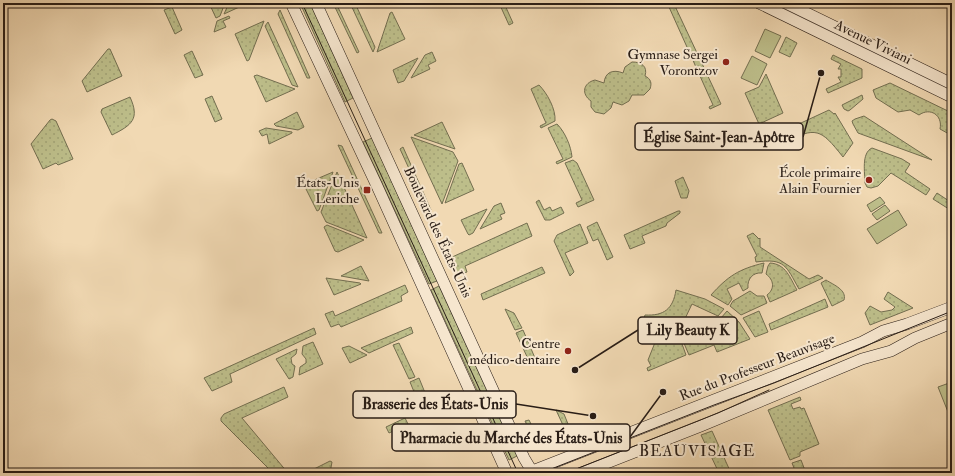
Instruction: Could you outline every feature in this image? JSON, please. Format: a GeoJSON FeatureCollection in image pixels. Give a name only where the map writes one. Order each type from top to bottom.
{"type":"FeatureCollection","features":[{"type":"Feature","properties":{"kind":"street"},"geometry":{"type":"LineString","coordinates":[[292,3],[374,179],[507,473]]}},
{"type":"Feature","properties":{"kind":"street","name":"Boulevard des États-Unis"},"geometry":{"type":"LineString","coordinates":[[316,3],[531,472]]}},
{"type":"Feature","properties":{"kind":"street","name":"Avenue Viviani"},"geometry":{"type":"LineString","coordinates":[[759,3],[952,97]]}},
{"type":"Feature","properties":{"kind":"street","name":"Avenue Viviani"},"geometry":{"type":"LineString","coordinates":[[786,3],[952,84]]}},
{"type":"Feature","properties":{"kind":"street","name":"Rue du Professeur Beauvisage"},"geometry":{"type":"LineString","coordinates":[[531,472],[862,342],[883,331],[907,324],[952,307]]}},
{"type":"Feature","properties":{"kind":"street"},"geometry":{"type":"LineString","coordinates":[[581,473],[701,426],[862,359],[891,351],[915,338],[952,323]]}},
{"type":"Feature","properties":{"kind":"green space"},"geometry":{"type":"Polygon","coordinates":[[[209,3],[225,3],[220,16],[216,18],[209,3]]]}},
{"type":"Feature","properties":{"kind":"green space"},"geometry":{"type":"Polygon","coordinates":[[[229,3],[248,3],[224,14],[229,3]]]}},
{"type":"Feature","properties":{"kind":"green space"},"geometry":{"type":"Polygon","coordinates":[[[300,3],[310,3],[353,98],[345,102],[300,3]]]}},
{"type":"Feature","properties":{"kind":"green space"},"geometry":{"type":"Polygon","coordinates":[[[333,3],[336,3],[359,52],[357,53],[333,3]]]}},
{"type":"Feature","properties":{"kind":"green space"},"geometry":{"type":"Polygon","coordinates":[[[350,3],[355,3],[375,47],[373,52],[350,3]]]}},
{"type":"Feature","properties":{"kind":"green space"},"geometry":{"type":"Polygon","coordinates":[[[499,3],[504,3],[513,23],[509,25],[499,3]]]}},
{"type":"Feature","properties":{"kind":"green space"},"geometry":{"type":"Polygon","coordinates":[[[674,4],[721,104],[710,109],[709,107],[713,105],[669,7],[674,4]]]}},
{"type":"Feature","properties":{"kind":"green space"},"geometry":{"type":"Polygon","coordinates":[[[172,7],[182,30],[175,34],[164,10],[172,7]]]}},
{"type":"Feature","properties":{"kind":"green space"},"geometry":{"type":"Polygon","coordinates":[[[280,10],[310,78],[307,78],[278,14],[280,10]]]}},
{"type":"Feature","properties":{"kind":"green space"},"geometry":{"type":"Polygon","coordinates":[[[392,12],[405,39],[377,52],[390,13],[392,12]]]}},
{"type":"Feature","properties":{"kind":"green space"},"geometry":{"type":"Polygon","coordinates":[[[229,16],[230,18],[223,21],[226,27],[214,32],[217,21],[229,16]]]}},
{"type":"Feature","properties":{"kind":"green space"},"geometry":{"type":"Polygon","coordinates":[[[264,21],[249,60],[247,61],[235,34],[264,21]]]}},
{"type":"Feature","properties":{"kind":"green space"},"geometry":{"type":"Polygon","coordinates":[[[268,22],[298,87],[292,85],[265,26],[268,22]]]}},
{"type":"Feature","properties":{"kind":"green space"},"geometry":{"type":"Polygon","coordinates":[[[765,29],[781,36],[770,58],[755,51],[765,29]]]}},
{"type":"Feature","properties":{"kind":"green space"},"geometry":{"type":"Polygon","coordinates":[[[786,37],[797,43],[790,57],[779,52],[786,37]]]}},
{"type":"Feature","properties":{"kind":"green space"},"geometry":{"type":"Polygon","coordinates":[[[108,49],[110,49],[122,76],[87,92],[82,81],[108,49]]]}},
{"type":"Feature","properties":{"kind":"green space"},"geometry":{"type":"Polygon","coordinates":[[[192,51],[203,75],[195,78],[184,55],[192,51]]]}},
{"type":"Feature","properties":{"kind":"green space"},"geometry":{"type":"Polygon","coordinates":[[[432,52],[436,61],[428,65],[430,69],[411,78],[425,55],[432,52]]]}},
{"type":"Feature","properties":{"kind":"green space"},"geometry":{"type":"Polygon","coordinates":[[[833,55],[862,69],[862,78],[828,93],[826,89],[841,82],[838,77],[841,77],[841,69],[838,69],[841,64],[831,59],[833,55]]]}},
{"type":"Feature","properties":{"kind":"green space"},"geometry":{"type":"Polygon","coordinates":[[[752,56],[767,64],[757,85],[741,78],[752,56]]]}},
{"type":"Feature","properties":{"kind":"green space"},"geometry":{"type":"Polygon","coordinates":[[[418,58],[404,81],[398,83],[393,70],[418,58]]]}},
{"type":"Feature","properties":{"kind":"green space"},"geometry":{"type":"Polygon","coordinates":[[[632,62],[641,64],[645,67],[645,76],[649,78],[651,85],[650,89],[644,95],[632,95],[629,101],[622,105],[613,102],[611,108],[604,114],[595,112],[591,107],[591,101],[586,95],[586,86],[591,81],[595,80],[604,83],[606,76],[610,72],[616,71],[623,73],[625,67],[632,62]]]}},
{"type":"Feature","properties":{"kind":"green space"},"geometry":{"type":"Polygon","coordinates":[[[766,74],[783,113],[759,124],[745,93],[759,87],[766,74]]]}},
{"type":"Feature","properties":{"kind":"green space"},"geometry":{"type":"Polygon","coordinates":[[[257,75],[295,89],[266,102],[254,76],[257,75]]]}},
{"type":"Feature","properties":{"kind":"green space"},"geometry":{"type":"Polygon","coordinates":[[[890,83],[952,113],[952,130],[949,134],[940,129],[940,120],[938,116],[931,112],[919,115],[910,110],[898,112],[876,98],[873,90],[890,83]]]}},
{"type":"Feature","properties":{"kind":"green space"},"geometry":{"type":"Polygon","coordinates":[[[539,85],[545,92],[555,116],[555,121],[541,128],[540,126],[546,123],[531,89],[539,85]]]}},
{"type":"Feature","properties":{"kind":"green space"},"geometry":{"type":"Polygon","coordinates":[[[862,95],[863,99],[850,110],[848,111],[844,109],[842,105],[862,95]]]}},
{"type":"Feature","properties":{"kind":"green space"},"geometry":{"type":"Polygon","coordinates":[[[212,96],[222,119],[215,122],[205,99],[212,96]]]}},
{"type":"Feature","properties":{"kind":"green space"},"geometry":{"type":"Polygon","coordinates":[[[130,97],[133,105],[134,116],[125,128],[112,135],[101,112],[102,109],[130,97]]]}},
{"type":"Feature","properties":{"kind":"green space"},"geometry":{"type":"Polygon","coordinates":[[[829,110],[834,114],[835,113],[853,143],[843,157],[829,140],[817,133],[803,134],[783,142],[775,135],[829,110]]]}},
{"type":"Feature","properties":{"kind":"green space"},"geometry":{"type":"Polygon","coordinates":[[[297,112],[304,127],[298,130],[276,126],[274,124],[297,112]]]}},
{"type":"Feature","properties":{"kind":"green space"},"geometry":{"type":"Polygon","coordinates":[[[864,116],[932,160],[858,133],[852,121],[864,116]]]}},
{"type":"Feature","properties":{"kind":"green space"},"geometry":{"type":"Polygon","coordinates":[[[52,119],[56,121],[73,159],[58,165],[56,163],[43,169],[31,144],[52,119]]]}},
{"type":"Feature","properties":{"kind":"green space"},"geometry":{"type":"Polygon","coordinates":[[[442,122],[455,149],[414,135],[442,122]]]}},
{"type":"Feature","properties":{"kind":"green space"},"geometry":{"type":"Polygon","coordinates":[[[557,124],[567,139],[572,157],[557,164],[556,162],[563,159],[548,128],[557,124]]]}},
{"type":"Feature","properties":{"kind":"green space"},"geometry":{"type":"Polygon","coordinates":[[[266,128],[292,133],[269,144],[267,134],[262,136],[259,131],[266,128]]]}},
{"type":"Feature","properties":{"kind":"green space"},"geometry":{"type":"Polygon","coordinates":[[[411,137],[453,152],[458,161],[442,204],[411,137]]]}},
{"type":"Feature","properties":{"kind":"green space"},"geometry":{"type":"Polygon","coordinates":[[[372,138],[437,281],[429,284],[363,142],[372,138]]]}},
{"type":"Feature","properties":{"kind":"green space"},"geometry":{"type":"Polygon","coordinates":[[[338,145],[342,146],[382,233],[379,233],[338,145]]]}},
{"type":"Feature","properties":{"kind":"green space"},"geometry":{"type":"Polygon","coordinates":[[[403,147],[431,210],[429,212],[400,149],[403,147]]]}},
{"type":"Feature","properties":{"kind":"green space"},"geometry":{"type":"Polygon","coordinates":[[[872,148],[902,159],[910,164],[905,172],[930,189],[926,195],[891,173],[878,186],[871,188],[867,187],[865,183],[864,169],[865,159],[866,154],[872,148]]]}},
{"type":"Feature","properties":{"kind":"green space"},"geometry":{"type":"Polygon","coordinates":[[[573,160],[577,163],[594,200],[578,207],[576,203],[582,200],[565,163],[573,160]]]}},
{"type":"Feature","properties":{"kind":"green space"},"geometry":{"type":"Polygon","coordinates":[[[462,163],[474,190],[445,203],[459,164],[462,163]]]}},
{"type":"Feature","properties":{"kind":"green space"},"geometry":{"type":"Polygon","coordinates":[[[333,172],[319,210],[317,211],[305,187],[305,184],[333,172]]]}},
{"type":"Feature","properties":{"kind":"green space"},"geometry":{"type":"Polygon","coordinates":[[[337,172],[367,238],[326,222],[321,212],[337,172]]]}},
{"type":"Feature","properties":{"kind":"green space"},"geometry":{"type":"Polygon","coordinates":[[[683,177],[689,191],[687,198],[681,198],[675,181],[683,177]]]}},
{"type":"Feature","properties":{"kind":"green space"},"geometry":{"type":"Polygon","coordinates":[[[937,193],[952,203],[952,211],[933,199],[937,193]]]}},
{"type":"Feature","properties":{"kind":"green space"},"geometry":{"type":"Polygon","coordinates":[[[880,197],[885,203],[871,212],[867,205],[880,197]]]}},
{"type":"Feature","properties":{"kind":"green space"},"geometry":{"type":"Polygon","coordinates":[[[539,200],[544,210],[550,207],[552,211],[561,207],[564,213],[550,220],[545,220],[536,202],[539,200]]]}},
{"type":"Feature","properties":{"kind":"green space"},"geometry":{"type":"Polygon","coordinates":[[[501,203],[505,213],[500,215],[502,219],[480,229],[494,206],[501,203]]]}},
{"type":"Feature","properties":{"kind":"green space"},"geometry":{"type":"Polygon","coordinates":[[[885,205],[890,211],[877,220],[872,214],[885,205]]]}},
{"type":"Feature","properties":{"kind":"green space"},"geometry":{"type":"Polygon","coordinates":[[[487,209],[473,233],[469,235],[461,220],[487,209]]]}},
{"type":"Feature","properties":{"kind":"green space"},"geometry":{"type":"Polygon","coordinates":[[[898,210],[907,225],[877,244],[867,229],[898,210]]]}},
{"type":"Feature","properties":{"kind":"green space"},"geometry":{"type":"Polygon","coordinates":[[[680,211],[680,213],[667,223],[666,226],[642,236],[645,243],[630,249],[624,235],[680,211]]]}},
{"type":"Feature","properties":{"kind":"green space"},"geometry":{"type":"Polygon","coordinates":[[[597,222],[613,257],[607,260],[598,239],[593,241],[587,227],[597,222]]]}},
{"type":"Feature","properties":{"kind":"green space"},"geometry":{"type":"Polygon","coordinates":[[[527,223],[532,236],[465,266],[467,272],[458,275],[450,258],[527,223]]]}},
{"type":"Feature","properties":{"kind":"green space"},"geometry":{"type":"Polygon","coordinates":[[[580,224],[588,243],[565,253],[574,272],[570,276],[554,241],[557,235],[580,224]]]}},
{"type":"Feature","properties":{"kind":"green space"},"geometry":{"type":"Polygon","coordinates":[[[327,225],[364,240],[338,252],[335,251],[324,227],[327,225]]]}},
{"type":"Feature","properties":{"kind":"green space"},"geometry":{"type":"Polygon","coordinates":[[[753,233],[759,239],[760,238],[760,247],[809,279],[818,275],[823,278],[799,289],[784,265],[773,261],[756,262],[755,257],[757,256],[747,236],[753,233]]]}},
{"type":"Feature","properties":{"kind":"green space"},"geometry":{"type":"Polygon","coordinates":[[[764,263],[762,273],[751,277],[748,282],[748,288],[743,291],[739,283],[727,289],[732,299],[728,305],[711,295],[734,274],[764,263]]]}},
{"type":"Feature","properties":{"kind":"green space"},"geometry":{"type":"Polygon","coordinates":[[[770,263],[780,266],[787,272],[797,290],[770,302],[767,295],[770,293],[772,282],[766,274],[770,263]]]}},
{"type":"Feature","properties":{"kind":"green space"},"geometry":{"type":"Polygon","coordinates":[[[361,266],[369,281],[341,276],[361,266]]]}},
{"type":"Feature","properties":{"kind":"green space"},"geometry":{"type":"Polygon","coordinates":[[[542,267],[545,273],[483,300],[481,294],[542,267]]]}},
{"type":"Feature","properties":{"kind":"green space"},"geometry":{"type":"Polygon","coordinates":[[[326,278],[360,283],[361,284],[334,295],[326,278]]]}},
{"type":"Feature","properties":{"kind":"green space"},"geometry":{"type":"Polygon","coordinates":[[[826,280],[844,293],[844,300],[832,306],[821,283],[826,280]]]}},
{"type":"Feature","properties":{"kind":"green space"},"geometry":{"type":"Polygon","coordinates":[[[405,285],[408,292],[401,296],[402,301],[341,327],[339,324],[331,327],[325,314],[333,311],[335,316],[405,285]]]}},
{"type":"Feature","properties":{"kind":"green space"},"geometry":{"type":"Polygon","coordinates":[[[439,286],[517,456],[509,460],[431,290],[439,286]]]}},
{"type":"Feature","properties":{"kind":"green space"},"geometry":{"type":"Polygon","coordinates":[[[676,290],[705,299],[724,309],[718,316],[692,304],[682,325],[700,329],[698,333],[687,338],[663,338],[640,331],[645,315],[662,313],[670,307],[675,297],[676,290]]]}},
{"type":"Feature","properties":{"kind":"green space"},"geometry":{"type":"Polygon","coordinates":[[[750,291],[757,296],[764,296],[767,303],[741,315],[730,306],[733,301],[750,291]]]}},
{"type":"Feature","properties":{"kind":"green space"},"geometry":{"type":"Polygon","coordinates":[[[888,292],[913,308],[870,325],[865,313],[870,306],[881,312],[892,310],[895,307],[884,299],[888,292]]]}},
{"type":"Feature","properties":{"kind":"green space"},"geometry":{"type":"Polygon","coordinates":[[[825,299],[828,307],[771,330],[769,324],[825,299]]]}},
{"type":"Feature","properties":{"kind":"green space"},"geometry":{"type":"Polygon","coordinates":[[[505,309],[514,313],[522,328],[515,330],[505,309]]]}},
{"type":"Feature","properties":{"kind":"green space"},"geometry":{"type":"Polygon","coordinates":[[[727,311],[739,322],[750,339],[717,352],[714,345],[689,355],[683,341],[698,337],[703,329],[715,331],[721,318],[727,311]]]}},
{"type":"Feature","properties":{"kind":"green space"},"geometry":{"type":"Polygon","coordinates":[[[759,311],[768,332],[755,337],[743,318],[759,311]]]}},
{"type":"Feature","properties":{"kind":"green space"},"geometry":{"type":"Polygon","coordinates":[[[411,327],[413,333],[369,353],[361,348],[411,327]]]}},
{"type":"Feature","properties":{"kind":"green space"},"geometry":{"type":"Polygon","coordinates":[[[314,328],[316,334],[230,374],[232,382],[212,391],[204,378],[314,328]]]}},
{"type":"Feature","properties":{"kind":"green space"},"geometry":{"type":"Polygon","coordinates":[[[523,330],[535,360],[529,361],[516,333],[523,330]]]}},
{"type":"Feature","properties":{"kind":"green space"},"geometry":{"type":"Polygon","coordinates":[[[656,340],[674,342],[681,341],[686,355],[648,371],[647,368],[651,366],[648,360],[656,340]]]}},
{"type":"Feature","properties":{"kind":"green space"},"geometry":{"type":"Polygon","coordinates":[[[313,342],[323,364],[299,375],[300,367],[306,363],[306,359],[302,354],[303,346],[313,342]]]}},
{"type":"Feature","properties":{"kind":"green space"},"geometry":{"type":"Polygon","coordinates":[[[399,343],[415,377],[409,379],[393,345],[399,343]]]}},
{"type":"Feature","properties":{"kind":"green space"},"geometry":{"type":"Polygon","coordinates":[[[349,346],[367,355],[350,363],[342,348],[349,346]]]}},
{"type":"Feature","properties":{"kind":"green space"},"geometry":{"type":"Polygon","coordinates":[[[297,349],[296,354],[291,358],[292,364],[295,366],[293,377],[289,379],[276,359],[297,349]]]}},
{"type":"Feature","properties":{"kind":"green space"},"geometry":{"type":"Polygon","coordinates":[[[419,378],[430,405],[421,409],[410,382],[419,378]]]}},
{"type":"Feature","properties":{"kind":"green space"},"geometry":{"type":"Polygon","coordinates":[[[952,382],[952,422],[938,387],[952,382]]]}},
{"type":"Feature","properties":{"kind":"green space"},"geometry":{"type":"Polygon","coordinates":[[[284,387],[288,397],[242,418],[288,473],[273,473],[221,421],[221,418],[224,414],[284,387]]]}},
{"type":"Feature","properties":{"kind":"green space"},"geometry":{"type":"Polygon","coordinates":[[[800,397],[801,400],[791,404],[793,409],[800,407],[801,409],[804,408],[819,444],[800,452],[800,456],[790,460],[768,410],[800,397]]]}},
{"type":"Feature","properties":{"kind":"green space"},"geometry":{"type":"Polygon","coordinates":[[[556,410],[564,414],[570,429],[568,436],[556,410]]]}},
{"type":"Feature","properties":{"kind":"green space"},"geometry":{"type":"Polygon","coordinates":[[[405,418],[408,424],[389,433],[386,427],[405,418]]]}},
{"type":"Feature","properties":{"kind":"green space"},"geometry":{"type":"Polygon","coordinates":[[[529,420],[541,447],[537,441],[535,442],[525,421],[529,420]]]}},
{"type":"Feature","properties":{"kind":"green space"},"geometry":{"type":"Polygon","coordinates":[[[712,431],[731,473],[719,473],[701,435],[712,431]]]}},
{"type":"Feature","properties":{"kind":"green space"},"geometry":{"type":"Polygon","coordinates":[[[801,460],[806,473],[796,473],[792,463],[801,460]]]}},
{"type":"Feature","properties":{"kind":"green space"},"geometry":{"type":"Polygon","coordinates":[[[330,461],[332,462],[330,473],[306,473],[330,461]]]}},
{"type":"Feature","properties":{"kind":"tram line"},"geometry":{"type":"LineString","coordinates":[[302,3],[518,473]]}},
{"type":"Feature","properties":{"kind":"tram line"},"geometry":{"type":"LineString","coordinates":[[541,473],[774,383],[952,311]]}},
{"type":"Feature","properties":{"kind":"tram line"},"geometry":{"type":"LineString","coordinates":[[566,473],[718,413],[769,390]]}},
{"type":"Feature","properties":{"kind":"place","name":"Gymnase Sergei Vorontzov"},"geometry":{"type":"Point","coordinates":[726,62]}},
{"type":"Feature","properties":{"kind":"place","name":"Église Saint-Jean-Apôtre"},"geometry":{"type":"Point","coordinates":[821,73]}},
{"type":"Feature","properties":{"kind":"place","name":"École primaire Alain Fournier"},"geometry":{"type":"Point","coordinates":[869,180]}},
{"type":"Feature","properties":{"kind":"place","name":"États-Unis Leriche"},"geometry":{"type":"Point","coordinates":[367,190]}},
{"type":"Feature","properties":{"kind":"place","name":"Centre médico-dentaire"},"geometry":{"type":"Point","coordinates":[568,351]}},
{"type":"Feature","properties":{"kind":"place","name":"Lily Beauty K"},"geometry":{"type":"Point","coordinates":[575,370]}},
{"type":"Feature","properties":{"kind":"place","name":"Pharmacie du Marché des États-Unis"},"geometry":{"type":"Point","coordinates":[663,392]}},
{"type":"Feature","properties":{"kind":"place","name":"Brasserie des États-Unis"},"geometry":{"type":"Point","coordinates":[593,416]}},
{"type":"Feature","properties":{"kind":"district","name":"BEAUVISAGE"},"geometry":{"type":"Point","coordinates":[697,451]}}]}
